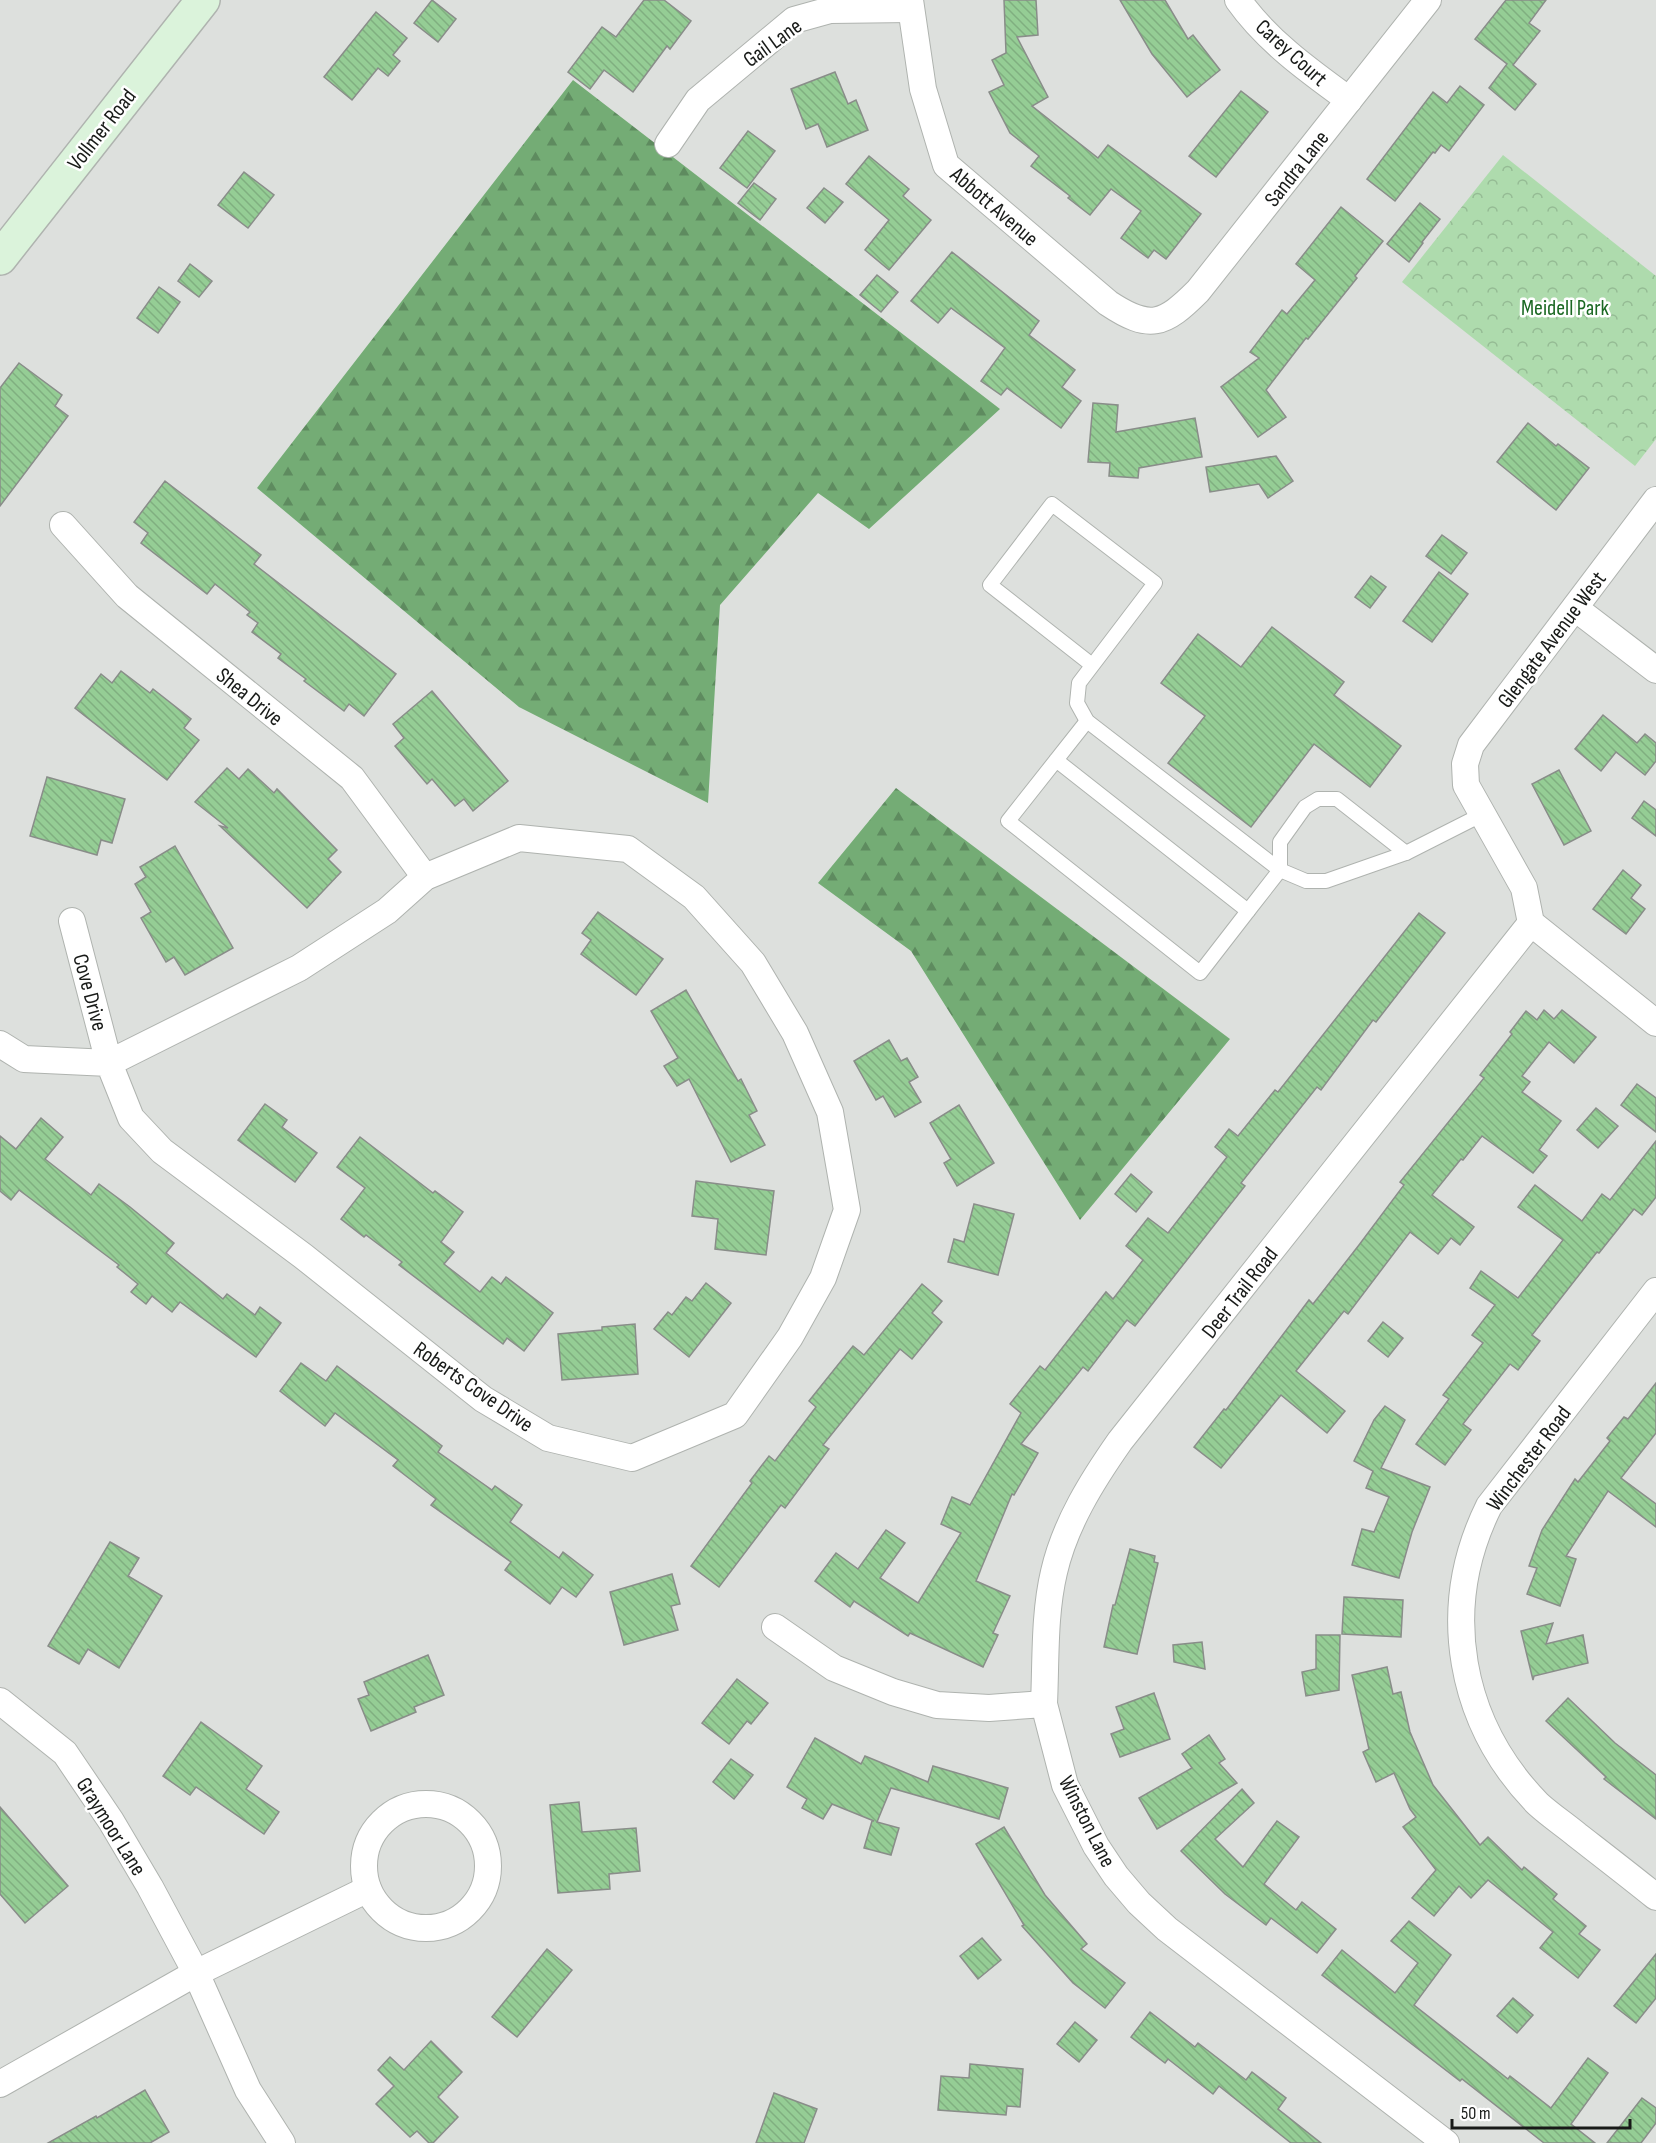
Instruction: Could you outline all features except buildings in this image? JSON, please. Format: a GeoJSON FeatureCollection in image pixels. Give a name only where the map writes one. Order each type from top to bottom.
{"type":"FeatureCollection","features":[{"type":"Feature","properties":{"kind":"main road","name":"Vollmer Road"},"geometry":{"type":"LineString","coordinates":[[0,258],[202,0]]}},
{"type":"Feature","properties":{"kind":"street","name":"Carey Court"},"geometry":{"type":"LineString","coordinates":[[1238,0],[1268,35],[1297,61],[1349,100]]}},
{"type":"Feature","properties":{"kind":"street","name":"Sandra Lane"},"geometry":{"type":"LineString","coordinates":[[1152,322],[1178,311],[1198,291],[1428,0]]}},
{"type":"Feature","properties":{"kind":"street","name":"Gail Lane"},"geometry":{"type":"LineString","coordinates":[[668,144],[698,100],[794,20],[830,10],[910,4]]}},
{"type":"Feature","properties":{"kind":"street","name":"Abbott Avenue"},"geometry":{"type":"LineString","coordinates":[[910,4],[924,89],[946,165],[1108,303],[1126,315],[1152,322]]}},
{"type":"Feature","properties":{"kind":"street","name":"Glengate Avenue West"},"geometry":{"type":"LineString","coordinates":[[1483,814],[1466,785],[1465,765],[1471,745],[1656,500]]}},
{"type":"Feature","properties":{"kind":"street","name":"Shea Drive"},"geometry":{"type":"LineString","coordinates":[[63,525],[127,596],[352,778],[425,877]]}},
{"type":"Feature","properties":{"kind":"street"},"geometry":{"type":"LineString","coordinates":[[1575,608],[1656,670]]}},
{"type":"Feature","properties":{"kind":"street"},"geometry":{"type":"LineString","coordinates":[[1483,814],[1524,888],[1531,923],[1656,1023]]}},
{"type":"Feature","properties":{"kind":"street","name":"Roberts Cove Drive"},"geometry":{"type":"LineString","coordinates":[[0,1044],[24,1059],[109,1063],[299,968],[387,911],[425,877],[519,838],[628,849],[694,897],[753,963],[795,1033],[830,1112],[848,1210],[823,1278],[790,1337],[735,1415],[632,1458],[548,1438],[483,1399],[303,1256],[162,1151],[131,1118],[109,1063]]}},
{"type":"Feature","properties":{"kind":"street","name":"Cove Drive"},"geometry":{"type":"LineString","coordinates":[[72,921],[109,1063]]}},
{"type":"Feature","properties":{"kind":"street","name":"Deer Trail Road"},"geometry":{"type":"LineString","coordinates":[[1044,1704],[1054,1571],[1067,1535],[1099,1471],[1531,923]]}},
{"type":"Feature","properties":{"kind":"street","name":"Winchester Road"},"geometry":{"type":"LineString","coordinates":[[1656,1291],[1489,1506],[1472,1547],[1464,1580],[1461,1615],[1462,1649],[1475,1707],[1484,1729],[1509,1768],[1539,1804],[1656,1897]]}},
{"type":"Feature","properties":{"kind":"street"},"geometry":{"type":"LineString","coordinates":[[775,1628],[834,1668],[893,1692],[938,1705],[989,1708],[1044,1704]]}},
{"type":"Feature","properties":{"kind":"street","name":"Graymoor Lane"},"geometry":{"type":"LineString","coordinates":[[0,1701],[65,1753],[111,1821],[150,1887],[196,1973],[248,2090],[282,2143]]}},
{"type":"Feature","properties":{"kind":"street","name":"Winston Lane"},"geometry":{"type":"LineString","coordinates":[[1044,1704],[1065,1785],[1096,1846],[1116,1876],[1139,1903],[1167,1929],[1446,2143]]}},
{"type":"Feature","properties":{"kind":"street"},"geometry":{"type":"LineString","coordinates":[[433,1803],[454,1809],[471,1822],[483,1840],[489,1859],[487,1879],[480,1897],[468,1913],[450,1923],[431,1928],[411,1927],[393,1919],[378,1906],[368,1889],[363,1868],[366,1847],[376,1828],[392,1813],[412,1804],[433,1803]]}},
{"type":"Feature","properties":{"kind":"street"},"geometry":{"type":"LineString","coordinates":[[0,2084],[196,1973],[368,1889]]}},
{"type":"Feature","properties":{"kind":"lane"},"geometry":{"type":"LineString","coordinates":[[1092,665],[990,585],[1052,504],[1155,583],[1079,683],[1077,703],[1087,721],[1280,870],[1306,881],[1326,881],[1406,853],[1483,814]]}},
{"type":"Feature","properties":{"kind":"lane"},"geometry":{"type":"LineString","coordinates":[[1087,721],[1008,821],[1200,973],[1280,870],[1280,842],[1305,807],[1318,799],[1337,799],[1406,853]]}},
{"type":"Feature","properties":{"kind":"lane"},"geometry":{"type":"LineString","coordinates":[[1056,760],[1248,911]]}},
{"type":"Feature","properties":{"kind":"green space"},"geometry":{"type":"Polygon","coordinates":[[[573,80],[1000,409],[869,529],[818,493],[720,605],[708,803],[519,707],[257,488],[573,80]]]}},
{"type":"Feature","properties":{"kind":"green space","name":"Meidell Park"},"geometry":{"type":"Polygon","coordinates":[[[1503,155],[1656,276],[1656,439],[1635,466],[1402,282],[1503,155]]]}},
{"type":"Feature","properties":{"kind":"green space"},"geometry":{"type":"Polygon","coordinates":[[[896,788],[1230,1039],[1080,1220],[911,951],[818,883],[896,788]]]}}]}
